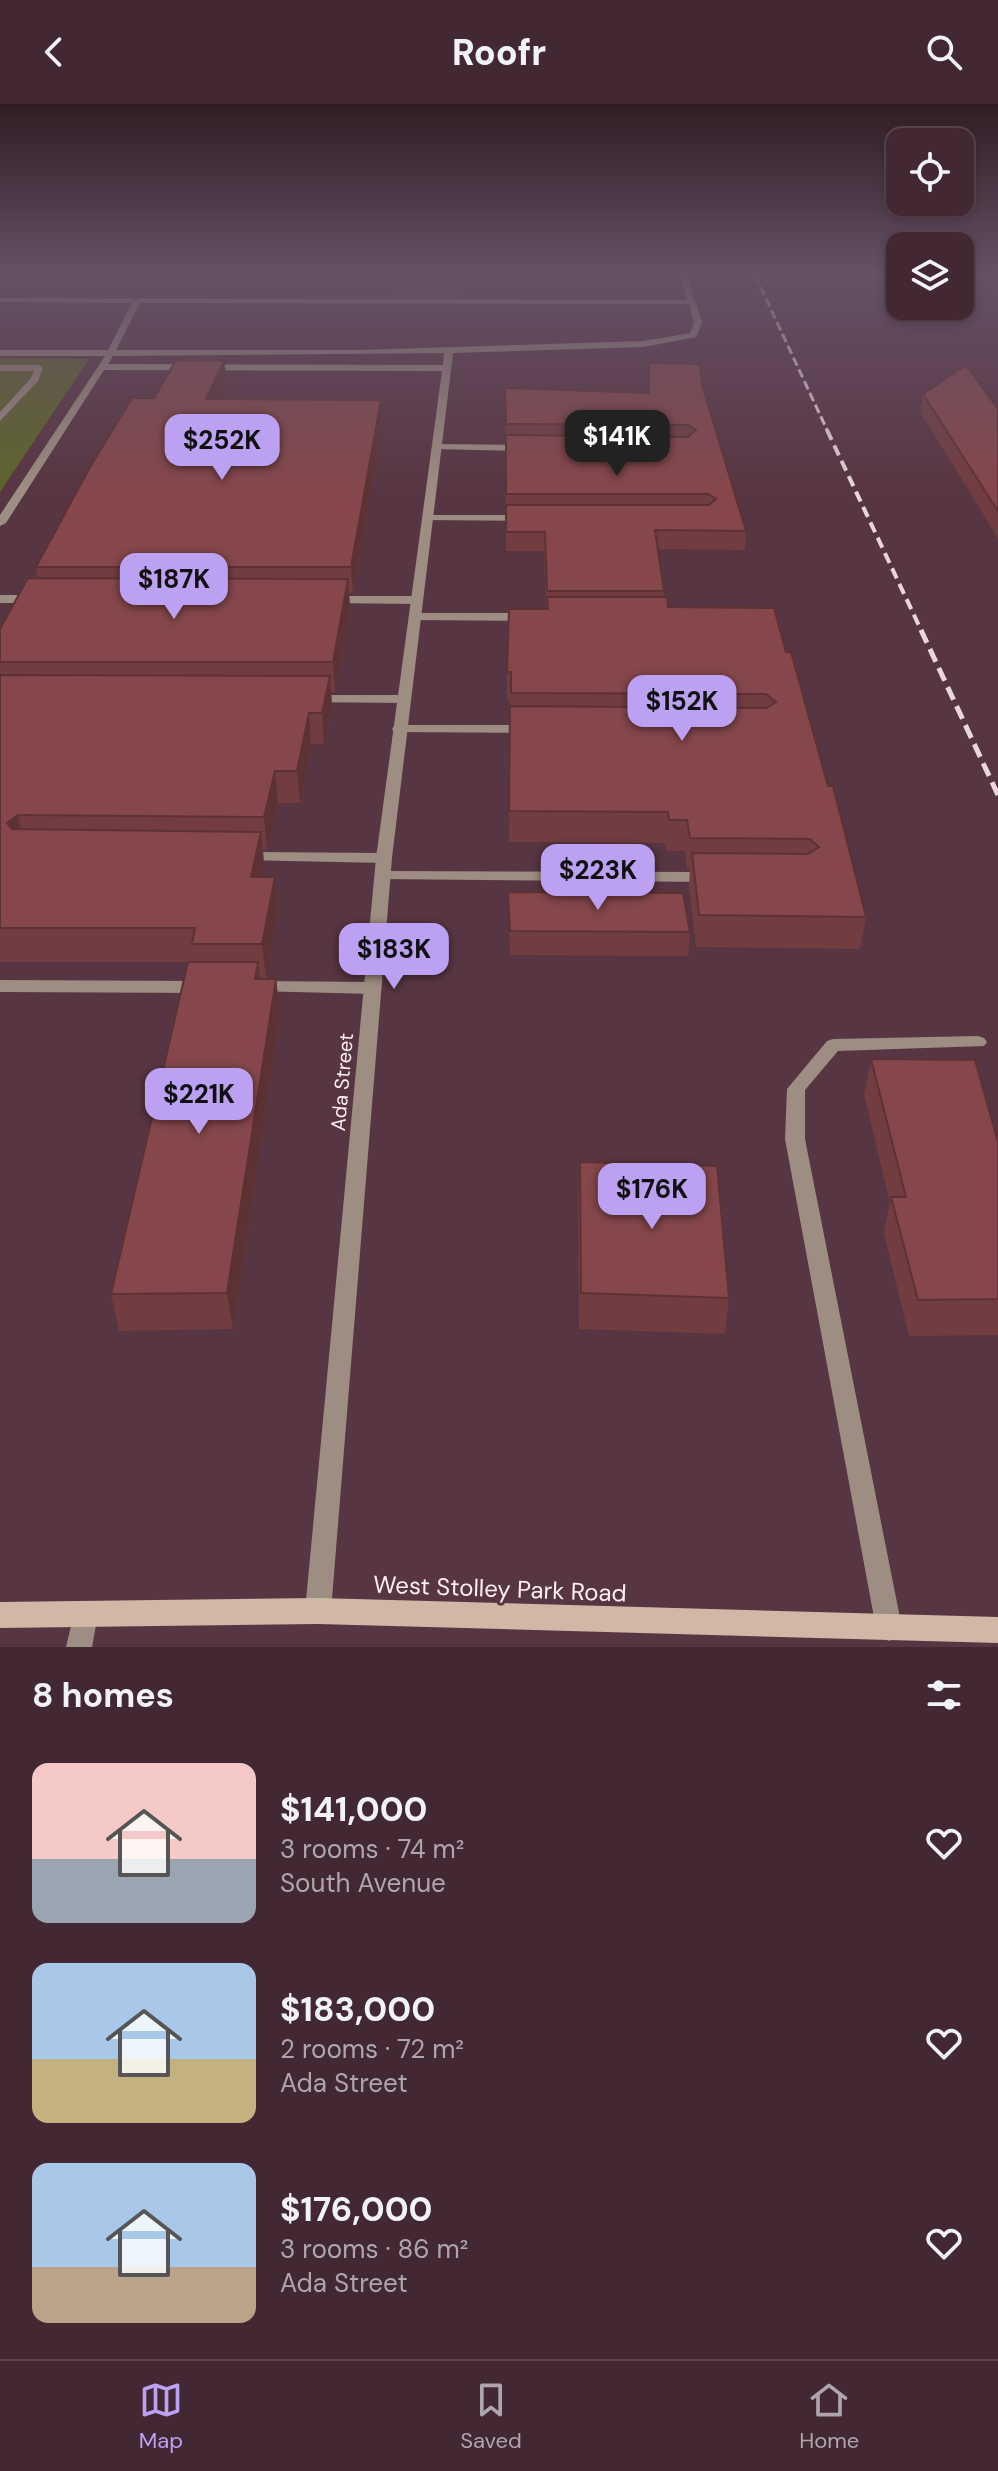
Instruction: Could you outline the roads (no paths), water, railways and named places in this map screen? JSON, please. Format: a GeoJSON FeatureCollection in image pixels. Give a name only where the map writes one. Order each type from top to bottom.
{"type":"FeatureCollection","features":[{"type":"Feature","properties":{"kind":"main road","name":"West Stolley Park Road"},"geometry":{"type":"LineString","coordinates":[[0,1615],[318,1611],[998,1630]]}},
{"type":"Feature","properties":{"kind":"street"},"geometry":{"type":"LineString","coordinates":[[0,523],[114,347]]}},
{"type":"Feature","properties":{"kind":"street"},"geometry":{"type":"LineString","coordinates":[[101,367],[448,359],[605,347]]}},
{"type":"Feature","properties":{"kind":"street"},"geometry":{"type":"LineString","coordinates":[[0,353],[448,359]]}},
{"type":"Feature","properties":{"kind":"street","name":"Ada Street"},"geometry":{"type":"LineString","coordinates":[[318,1611],[384,867],[448,359]]}},
{"type":"Feature","properties":{"kind":"street"},"geometry":{"type":"LineString","coordinates":[[0,368],[39,368],[35,379],[0,418]]}},
{"type":"Feature","properties":{"kind":"street"},"geometry":{"type":"LineString","coordinates":[[437,447],[546,448]]}},
{"type":"Feature","properties":{"kind":"street"},"geometry":{"type":"LineString","coordinates":[[427,518],[536,518]]}},
{"type":"Feature","properties":{"kind":"street"},"geometry":{"type":"LineString","coordinates":[[0,599],[46,599]]}},
{"type":"Feature","properties":{"kind":"street"},"geometry":{"type":"LineString","coordinates":[[324,600],[536,617]]}},
{"type":"Feature","properties":{"kind":"street"},"geometry":{"type":"LineString","coordinates":[[294,699],[403,699]]}},
{"type":"Feature","properties":{"kind":"street"},"geometry":{"type":"LineString","coordinates":[[399,729],[541,729]]}},
{"type":"Feature","properties":{"kind":"street"},"geometry":{"type":"LineString","coordinates":[[228,857],[384,867],[726,877]]}},
{"type":"Feature","properties":{"kind":"street"},"geometry":{"type":"LineString","coordinates":[[0,986],[373,988]]}},
{"type":"Feature","properties":{"kind":"street"},"geometry":{"type":"LineString","coordinates":[[889,1628],[795,1139],[796,1089],[833,1045],[978,1042]]}},
{"type":"Feature","properties":{"kind":"street"},"geometry":{"type":"LineString","coordinates":[[79,1647],[85,1614]]}},
{"type":"Feature","properties":{"kind":"railway"},"geometry":{"type":"LineString","coordinates":[[788,347],[828,432]]}},
{"type":"Feature","properties":{"kind":"railway"},"geometry":{"type":"LineString","coordinates":[[827,430],[922,632]]}},
{"type":"Feature","properties":{"kind":"railway"},"geometry":{"type":"LineString","coordinates":[[921,630],[998,795]]}}]}
